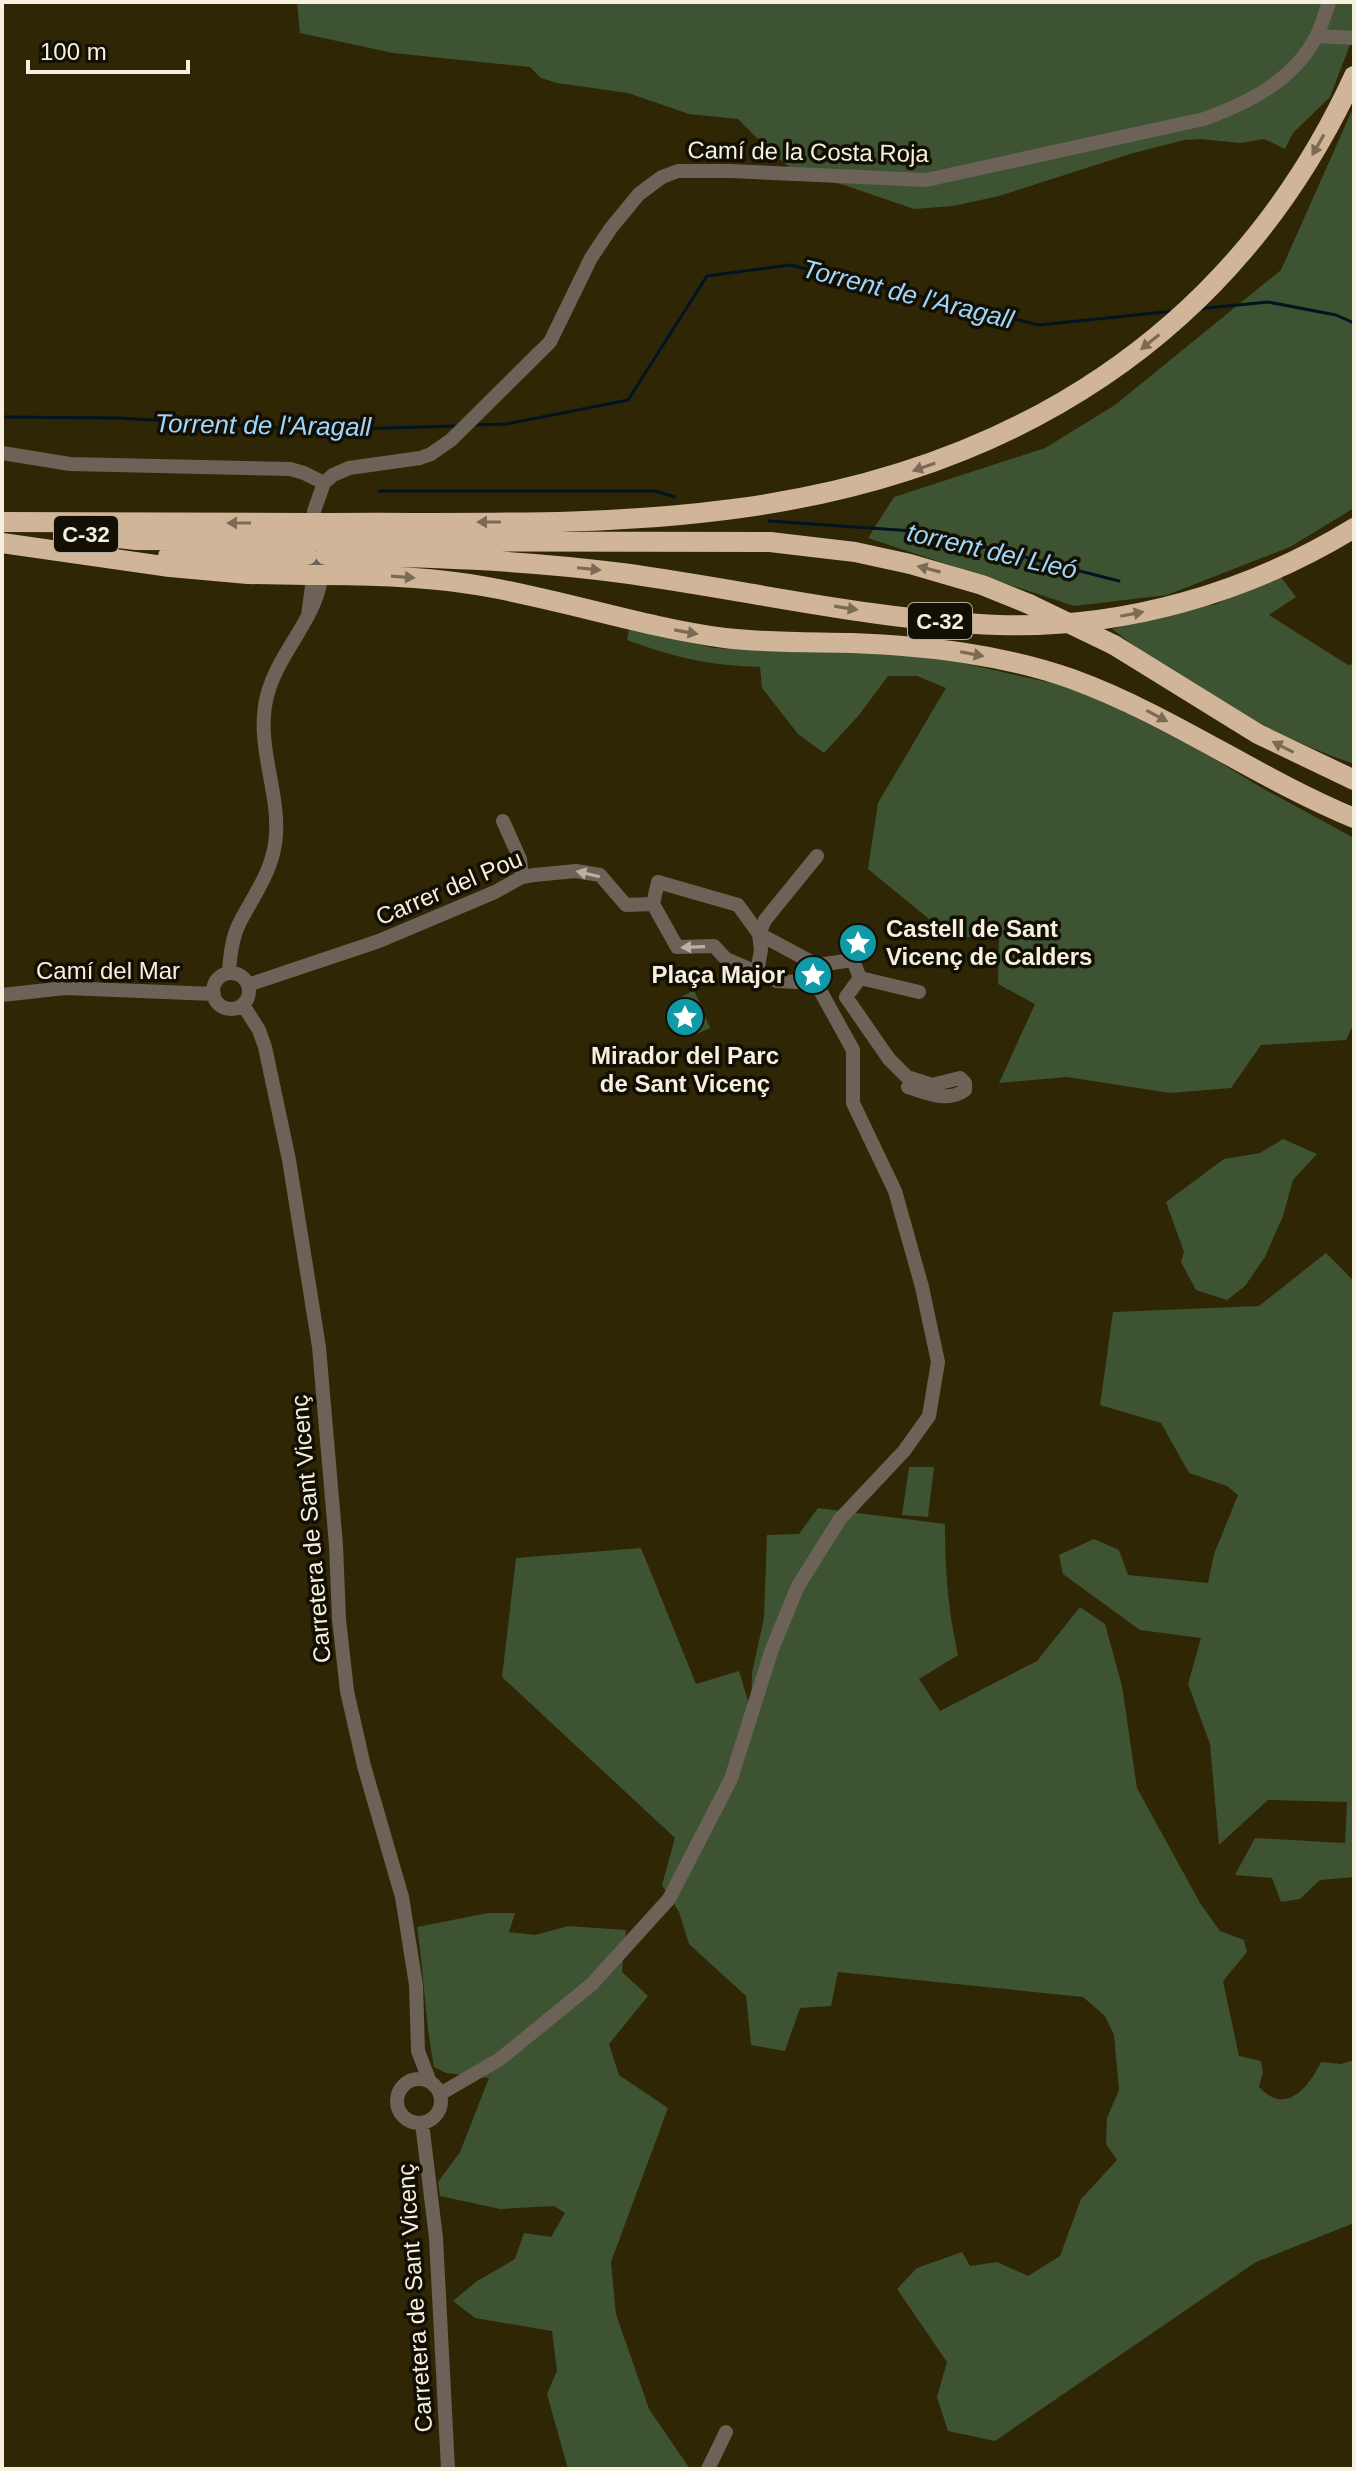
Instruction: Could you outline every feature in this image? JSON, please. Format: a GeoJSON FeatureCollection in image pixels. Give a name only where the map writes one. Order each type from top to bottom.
{"type":"FeatureCollection","features":[{"type":"Feature","properties":{"kind":"highway","name":"C-32"},"geometry":{"type":"LineString","coordinates":[[317,548],[558,521],[720,511],[801,499],[868,484],[971,449],[1043,414],[1089,386],[1135,354],[1196,301],[1234,262],[1284,199],[1322,140],[1354,76]]}},
{"type":"Feature","properties":{"kind":"highway","name":"C-32"},"geometry":{"type":"LineString","coordinates":[[2,523],[136,540],[317,548],[540,564],[621,573],[920,619],[1028,625],[1110,618],[1192,600],[1266,574],[1354,528]]}},
{"type":"Feature","properties":{"kind":"highway","name":"C-32"},"geometry":{"type":"LineString","coordinates":[[2,543],[145,562],[170,555],[317,548],[770,542],[855,552],[982,585],[1029,604],[1114,645],[1270,740],[1354,780]]}},
{"type":"Feature","properties":{"kind":"highway","name":"C-32"},"geometry":{"type":"LineString","coordinates":[[317,548],[409,577],[448,581],[728,638],[946,649],[1033,667],[1096,688],[1148,711],[1284,785],[1354,818]]}},
{"type":"Feature","properties":{"kind":"street","name":"Camí de la Costa Roja"},"geometry":{"type":"LineString","coordinates":[[323,485],[333,475],[349,468],[420,458],[451,440],[550,342],[591,258],[611,228],[639,194],[670,172],[730,171],[926,180],[1204,119],[1230,110],[1278,81],[1302,57],[1317,36],[1329,2]]}},
{"type":"Feature","properties":{"kind":"street"},"geometry":{"type":"LineString","coordinates":[[1317,36],[1350,38]]}},
{"type":"Feature","properties":{"kind":"street"},"geometry":{"type":"LineString","coordinates":[[2,453],[70,464],[290,469],[304,473],[323,485],[322,586],[272,681],[264,711],[264,753],[274,803],[276,837],[261,888],[240,921],[233,939],[229,973]]}},
{"type":"Feature","properties":{"kind":"street"},"geometry":{"type":"LineString","coordinates":[[503,821],[520,859],[522,877]]}},
{"type":"Feature","properties":{"kind":"street"},"geometry":{"type":"LineString","coordinates":[[757,972],[761,950],[759,934],[765,920],[817,856]]}},
{"type":"Feature","properties":{"kind":"street","name":"Carrer del Pou"},"geometry":{"type":"LineString","coordinates":[[248,985],[379,941],[522,877],[576,871],[600,875],[626,905],[653,904]]}},
{"type":"Feature","properties":{"kind":"street"},"geometry":{"type":"LineString","coordinates":[[816,983],[777,981],[726,959],[714,946],[677,947],[653,904],[658,882],[738,905],[759,934],[817,965],[853,960],[860,978]]}},
{"type":"Feature","properties":{"kind":"street"},"geometry":{"type":"LineString","coordinates":[[440,2094],[500,2059],[592,1984],[669,1899],[731,1779],[772,1649],[798,1586],[840,1519],[904,1451],[929,1416],[938,1362],[922,1287],[895,1191],[853,1103],[853,1050],[816,983],[817,965]]}},
{"type":"Feature","properties":{"kind":"street"},"geometry":{"type":"LineString","coordinates":[[229,973],[241,975],[248,985],[249,996],[237,1008],[220,1005],[214,994],[218,978],[229,973]]}},
{"type":"Feature","properties":{"kind":"street"},"geometry":{"type":"LineString","coordinates":[[860,978],[919,992]]}},
{"type":"Feature","properties":{"kind":"street"},"geometry":{"type":"LineString","coordinates":[[860,978],[846,997],[889,1059],[915,1081],[932,1085],[960,1078],[965,1083],[965,1090],[958,1095],[940,1096],[908,1087]]}},
{"type":"Feature","properties":{"kind":"street","name":"Camí del Mar"},"geometry":{"type":"LineString","coordinates":[[2,995],[65,988],[214,994]]}},
{"type":"Feature","properties":{"kind":"street","name":"Carretera de Sant Vicenç"},"geometry":{"type":"LineString","coordinates":[[243,1005],[259,1030],[265,1047],[289,1160],[319,1347],[347,1691],[412,1944],[418,2051],[430,2082]]}},
{"type":"Feature","properties":{"kind":"street","name":"Carretera de Sant Vicenç"},"geometry":{"type":"LineString","coordinates":[[403,2086],[418,2051]]}},
{"type":"Feature","properties":{"kind":"street"},"geometry":{"type":"LineString","coordinates":[[418,2079],[430,2082],[440,2094],[438,2113],[422,2123],[409,2121],[399,2112],[397,2098],[403,2086],[418,2079]]}},
{"type":"Feature","properties":{"kind":"street","name":"Carretera de Sant Vicenç"},"geometry":{"type":"LineString","coordinates":[[422,2123],[436,2238],[448,2469]]}},
{"type":"Feature","properties":{"kind":"street"},"geometry":{"type":"LineString","coordinates":[[726,2432],[710,2465],[726,2469]]}},
{"type":"Feature","properties":{"kind":"green space"},"geometry":{"type":"Polygon","coordinates":[[[297,2],[1354,2],[1354,34],[1330,97],[1293,133],[1285,149],[1264,139],[1240,143],[1184,140],[999,196],[953,206],[914,209],[797,173],[738,119],[689,114],[628,93],[557,83],[541,78],[530,67],[393,53],[300,33],[297,2]]]}},
{"type":"Feature","properties":{"kind":"green space"},"geometry":{"type":"Polygon","coordinates":[[[1354,106],[1354,508],[1290,547],[1167,595],[1074,606],[868,538],[894,497],[1045,448],[1115,405],[1281,270],[1354,106]]]}},
{"type":"Feature","properties":{"kind":"green space"},"geometry":{"type":"Polygon","coordinates":[[[1280,576],[1296,597],[1269,615],[1348,665],[1354,664],[1354,764],[1290,738],[1227,707],[1168,670],[1112,629],[1216,604],[1280,576]]]}},
{"type":"Feature","properties":{"kind":"green space"},"geometry":{"type":"Polygon","coordinates":[[[629,629],[714,648],[928,655],[1056,684],[1106,701],[1158,725],[1262,788],[1354,838],[1354,1023],[1346,1040],[1261,1045],[1231,1088],[1170,1093],[1067,1077],[999,1083],[1035,1004],[998,984],[999,938],[960,937],[935,924],[868,869],[878,803],[946,688],[917,676],[888,676],[859,715],[824,753],[798,734],[762,688],[760,667],[692,660],[661,652],[627,640],[629,629]]]}},
{"type":"Feature","properties":{"kind":"green space"},"geometry":{"type":"Polygon","coordinates":[[[694,990],[710,1028],[694,1035],[679,998],[694,990]]]}},
{"type":"Feature","properties":{"kind":"green space"},"geometry":{"type":"Polygon","coordinates":[[[1283,1139],[1317,1154],[1293,1180],[1283,1216],[1265,1257],[1245,1286],[1227,1300],[1196,1290],[1181,1262],[1184,1252],[1166,1202],[1224,1159],[1260,1153],[1283,1139]]]}},
{"type":"Feature","properties":{"kind":"green space"},"geometry":{"type":"Polygon","coordinates":[[[1326,1253],[1354,1281],[1354,1877],[1320,1880],[1300,1899],[1281,1902],[1272,1878],[1235,1875],[1255,1838],[1345,1843],[1347,1802],[1268,1800],[1219,1845],[1210,1744],[1188,1684],[1201,1638],[1140,1630],[1063,1574],[1059,1555],[1094,1539],[1119,1550],[1128,1575],[1208,1583],[1214,1554],[1238,1495],[1227,1486],[1189,1473],[1161,1423],[1100,1405],[1113,1312],[1259,1306],[1326,1253]]]}},
{"type":"Feature","properties":{"kind":"green space"},"geometry":{"type":"Polygon","coordinates":[[[909,1467],[934,1467],[928,1517],[902,1515],[909,1467]]]}},
{"type":"Feature","properties":{"kind":"green space"},"geometry":{"type":"Polygon","coordinates":[[[818,1508],[945,1524],[948,1590],[958,1655],[919,1679],[940,1711],[1037,1661],[1080,1607],[1105,1624],[1122,1686],[1137,1788],[1200,1903],[1220,1931],[1244,1940],[1247,1952],[1223,1981],[1239,2056],[1261,2061],[1263,2072],[1259,2087],[1278,2099],[1287,2099],[1303,2089],[1321,2062],[1341,2064],[1354,2060],[1354,2223],[1256,2262],[995,2441],[948,2431],[937,2397],[947,2362],[897,2289],[917,2268],[962,2252],[970,2266],[997,2262],[1028,2276],[1060,2256],[1081,2199],[1117,2160],[1106,2144],[1107,2118],[1119,2090],[1114,2035],[1105,2016],[1083,1997],[838,1972],[831,2006],[800,2008],[785,2051],[751,2045],[746,1996],[689,1944],[679,1912],[662,1885],[675,1838],[502,1677],[516,1558],[641,1548],[696,1684],[739,1671],[751,1711],[752,1673],[764,1618],[767,1535],[799,1534],[818,1508]]]}},
{"type":"Feature","properties":{"kind":"green space"},"geometry":{"type":"Polygon","coordinates":[[[488,1913],[515,1913],[509,1932],[535,1935],[568,1926],[626,1930],[622,1972],[648,1996],[609,2044],[619,2075],[668,2108],[611,2262],[616,2314],[649,2409],[690,2469],[568,2469],[547,2394],[557,2371],[552,2331],[475,2318],[453,2301],[477,2281],[515,2259],[524,2233],[551,2237],[565,2213],[554,2206],[500,2209],[440,2196],[438,2182],[460,2152],[489,2078],[446,2073],[434,2067],[417,1927],[488,1913]]]}},
{"type":"Feature","properties":{"kind":"waterway","name":"Torrent de l'Aragall"},"geometry":{"type":"LineString","coordinates":[[473,425],[507,424],[628,400],[707,276],[790,265],[1039,325],[1174,311]]}},
{"type":"Feature","properties":{"kind":"waterway","name":"Torrent de l'Aragall"},"geometry":{"type":"LineString","coordinates":[[1197,309],[1268,302],[1336,315],[1354,323]]}},
{"type":"Feature","properties":{"kind":"waterway","name":"Torrent de l'Aragall"},"geometry":{"type":"LineString","coordinates":[[2,417],[120,418],[314,430],[457,426]]}},
{"type":"Feature","properties":{"kind":"waterway","name":"torrent del Lleó"},"geometry":{"type":"LineString","coordinates":[[379,491],[655,491],[675,497]]}},
{"type":"Feature","properties":{"kind":"waterway","name":"torrent del Lleó"},"geometry":{"type":"LineString","coordinates":[[769,521],[927,532],[1119,581]]}},
{"type":"Feature","properties":{"kind":"place","name":"Castell de Sant Vicenç de Calders"},"geometry":{"type":"Point","coordinates":[858,943]}},
{"type":"Feature","properties":{"kind":"place","name":"Plaça Major"},"geometry":{"type":"Point","coordinates":[813,975]}},
{"type":"Feature","properties":{"kind":"place","name":"Mirador del Parc de Sant Vicenç"},"geometry":{"type":"Point","coordinates":[685,1017]}}]}
